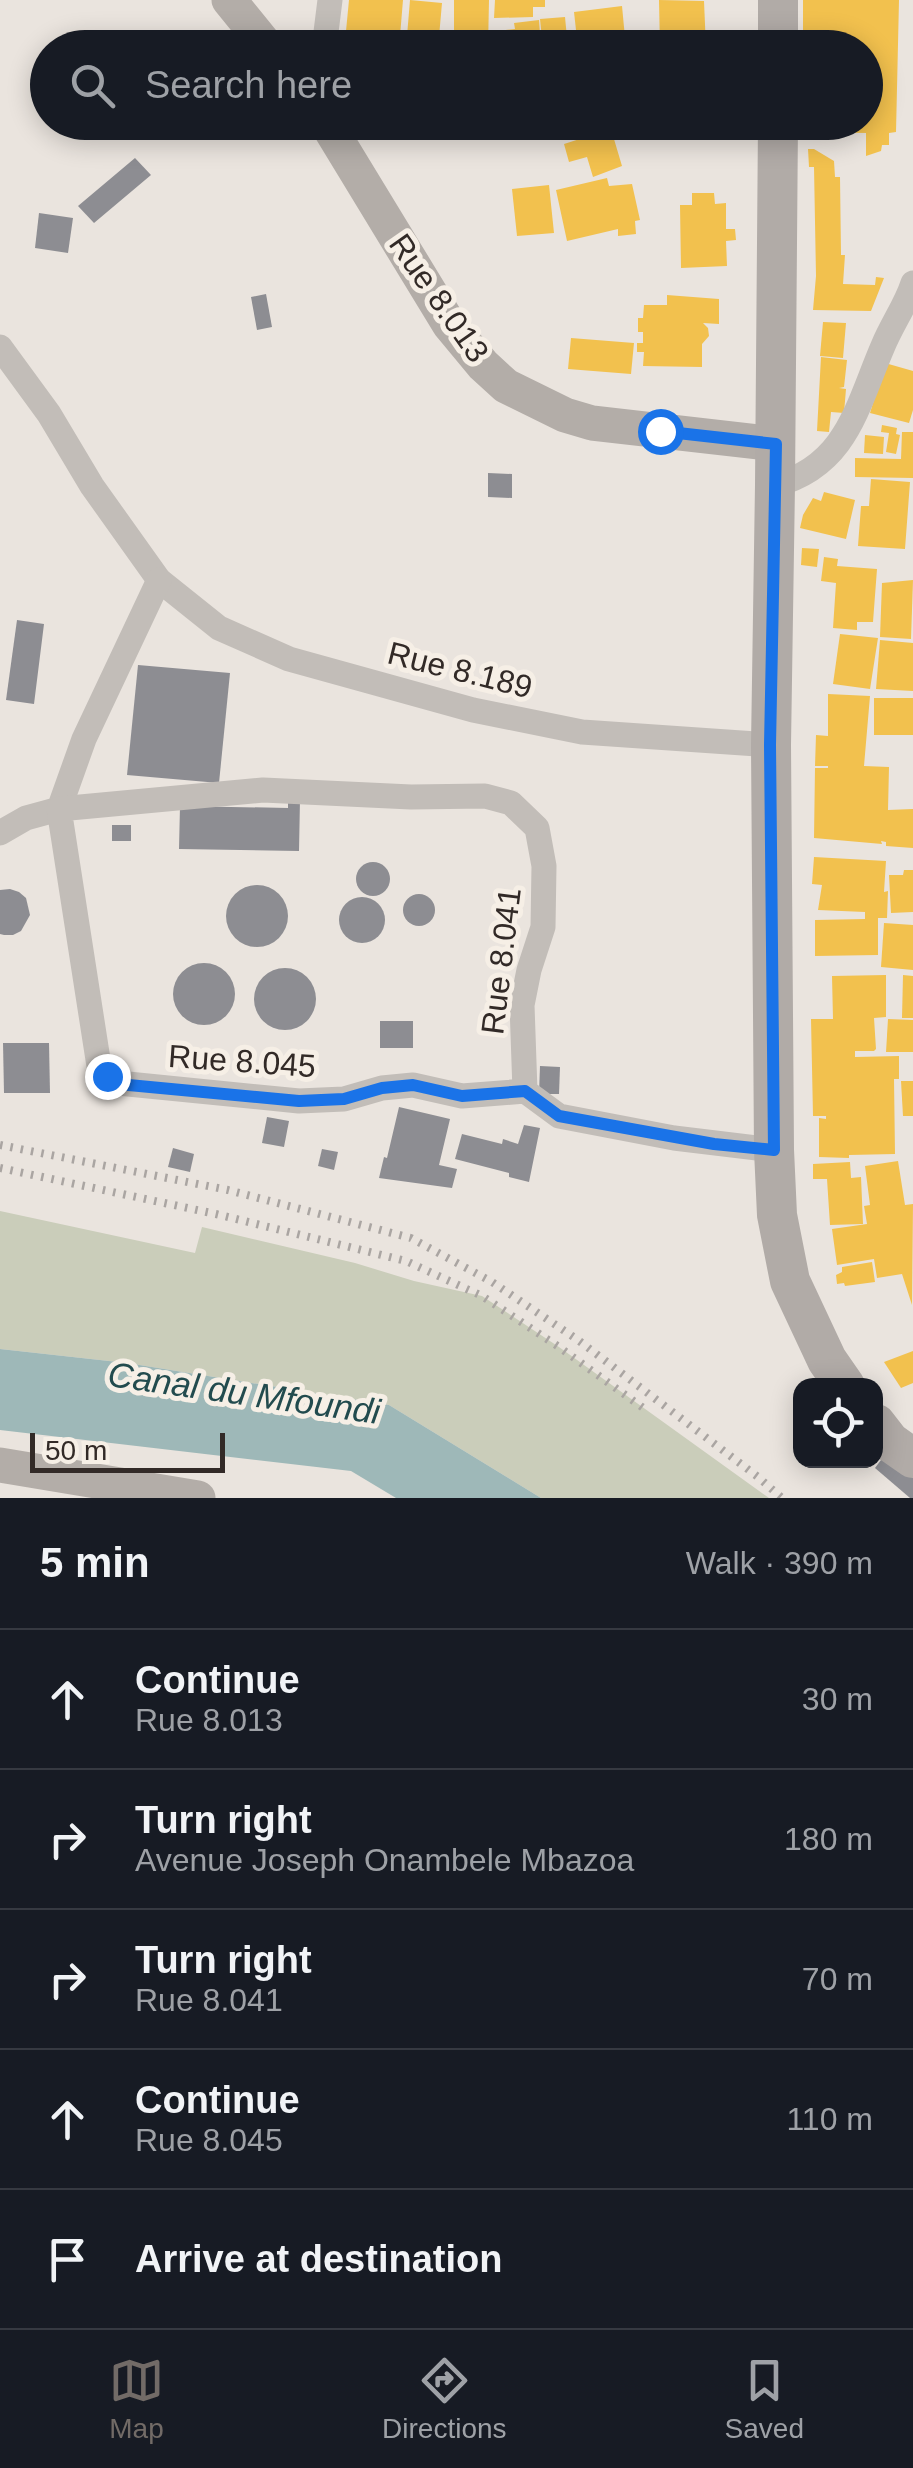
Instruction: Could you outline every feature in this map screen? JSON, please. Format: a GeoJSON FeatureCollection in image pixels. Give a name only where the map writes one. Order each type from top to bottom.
{"type":"FeatureCollection","features":[{"type":"Feature","properties":{"kind":"main road"},"geometry":{"type":"LineString","coordinates":[[778,0],[778,30]]}},
{"type":"Feature","properties":{"kind":"main road"},"geometry":{"type":"LineString","coordinates":[[778,140],[770,745],[777,1215],[790,1282],[839,1378]]}},
{"type":"Feature","properties":{"kind":"main road"},"geometry":{"type":"LineString","coordinates":[[883,1433],[913,1458]]}},
{"type":"Feature","properties":{"kind":"street"},"geometry":{"type":"LineString","coordinates":[[229,0],[253,30]]}},
{"type":"Feature","properties":{"kind":"street"},"geometry":{"type":"LineString","coordinates":[[326,30],[330,0]]}},
{"type":"Feature","properties":{"kind":"street","name":"Rue 8.013"},"geometry":{"type":"LineString","coordinates":[[337,140],[450,324],[506,386],[565,415],[592,423],[776,444]]}},
{"type":"Feature","properties":{"kind":"street"},"geometry":{"type":"LineString","coordinates":[[775,485],[796,480],[837,448],[913,283]]}},
{"type":"Feature","properties":{"kind":"street","name":"Rue 8.189"},"geometry":{"type":"LineString","coordinates":[[0,347],[159,580],[220,628],[289,658],[474,710],[582,732],[770,745]]}},
{"type":"Feature","properties":{"kind":"street"},"geometry":{"type":"LineString","coordinates":[[0,833],[26,818],[59,810],[84,738],[159,580]]}},
{"type":"Feature","properties":{"kind":"street","name":"Rue 8.041"},"geometry":{"type":"LineString","coordinates":[[59,810],[263,790],[486,796],[510,803],[538,828],[544,866],[543,926],[522,1005],[525,1091]]}},
{"type":"Feature","properties":{"kind":"street","name":"Rue 8.045"},"geometry":{"type":"LineString","coordinates":[[59,810],[100,1066],[118,1084],[299,1101],[344,1099],[382,1088],[413,1085],[462,1096],[525,1091]]}},
{"type":"Feature","properties":{"kind":"street"},"geometry":{"type":"LineString","coordinates":[[525,1091],[559,1116],[714,1144],[774,1150]]}},
{"type":"Feature","properties":{"kind":"street"},"geometry":{"type":"LineString","coordinates":[[0,1464],[198,1498]]}},
{"type":"Feature","properties":{"kind":"green space"},"geometry":{"type":"Polygon","coordinates":[[[0,1211],[195,1253],[202,1227],[482,1296],[769,1498],[541,1498],[389,1405],[127,1363],[0,1349],[0,1211]]]}},
{"type":"Feature","properties":{"kind":"water","name":"Canal du Mfoundi"},"geometry":{"type":"Polygon","coordinates":[[[0,1349],[127,1363],[389,1405],[541,1498],[396,1498],[351,1471],[0,1430],[0,1349]]]}},
{"type":"Feature","properties":{"kind":"building: Homes"},"geometry":{"type":"Polygon","coordinates":[[[349,0],[403,0],[400,30],[346,30],[349,0]]]}},
{"type":"Feature","properties":{"kind":"building: Homes"},"geometry":{"type":"Polygon","coordinates":[[[410,0],[442,3],[440,30],[408,30],[410,0]]]}},
{"type":"Feature","properties":{"kind":"building: Homes"},"geometry":{"type":"Polygon","coordinates":[[[454,0],[489,0],[488,30],[454,30],[454,0]]]}},
{"type":"Feature","properties":{"kind":"building: Homes"},"geometry":{"type":"Polygon","coordinates":[[[495,0],[545,0],[545,7],[533,7],[533,17],[494,18],[495,0]]]}},
{"type":"Feature","properties":{"kind":"building: Homes"},"geometry":{"type":"Polygon","coordinates":[[[659,0],[704,1],[705,30],[660,30],[659,0]]]}},
{"type":"Feature","properties":{"kind":"building: Homes"},"geometry":{"type":"Polygon","coordinates":[[[803,0],[899,0],[896,132],[889,133],[889,145],[882,145],[881,151],[866,156],[866,140],[883,140],[883,30],[803,30],[803,0]]]}},
{"type":"Feature","properties":{"kind":"building: Homes"},"geometry":{"type":"Polygon","coordinates":[[[622,6],[624,30],[576,30],[574,12],[622,6]]]}},
{"type":"Feature","properties":{"kind":"building: Homes"},"geometry":{"type":"Polygon","coordinates":[[[565,17],[566,30],[541,30],[540,19],[565,17]]]}},
{"type":"Feature","properties":{"kind":"building: Homes"},"geometry":{"type":"Polygon","coordinates":[[[539,20],[540,30],[506,30],[515,29],[514,23],[539,20]]]}},
{"type":"Feature","properties":{"kind":"building: Homes"},"geometry":{"type":"Polygon","coordinates":[[[614,140],[622,166],[593,177],[587,157],[569,162],[564,144],[614,140]]]}},
{"type":"Feature","properties":{"kind":"building: Homes"},"geometry":{"type":"Polygon","coordinates":[[[808,149],[834,161],[835,177],[840,177],[843,284],[875,285],[876,277],[884,278],[871,311],[813,310],[814,167],[809,167],[808,149]]]}},
{"type":"Feature","properties":{"kind":"building: Homes"},"geometry":{"type":"Polygon","coordinates":[[[607,178],[609,186],[632,184],[640,220],[635,221],[636,234],[618,236],[618,229],[567,241],[556,190],[607,178]]]}},
{"type":"Feature","properties":{"kind":"building: Homes"},"geometry":{"type":"Polygon","coordinates":[[[549,185],[554,233],[517,236],[512,189],[549,185]]]}},
{"type":"Feature","properties":{"kind":"building: Homes"},"geometry":{"type":"Polygon","coordinates":[[[692,193],[714,193],[715,204],[726,203],[726,229],[735,229],[736,240],[726,241],[727,266],[681,268],[680,205],[692,205],[692,193]]]}},
{"type":"Feature","properties":{"kind":"building: Homes"},"geometry":{"type":"Polygon","coordinates":[[[667,295],[719,299],[719,324],[703,323],[709,336],[702,344],[702,367],[643,366],[644,352],[637,352],[637,343],[643,343],[638,318],[643,318],[644,305],[667,305],[667,295]]]}},
{"type":"Feature","properties":{"kind":"building: Homes"},"geometry":{"type":"Polygon","coordinates":[[[823,322],[846,323],[843,358],[820,356],[823,322]]]}},
{"type":"Feature","properties":{"kind":"building: Homes"},"geometry":{"type":"Polygon","coordinates":[[[571,338],[634,343],[631,374],[568,369],[571,338]]]}},
{"type":"Feature","properties":{"kind":"building: Homes"},"geometry":{"type":"Polygon","coordinates":[[[821,357],[847,360],[844,387],[839,388],[846,389],[844,413],[831,412],[829,432],[817,431],[821,357]]]}},
{"type":"Feature","properties":{"kind":"building: Homes"},"geometry":{"type":"Polygon","coordinates":[[[885,363],[913,371],[909,423],[870,413],[885,363]]]}},
{"type":"Feature","properties":{"kind":"building: Homes"},"geometry":{"type":"Polygon","coordinates":[[[882,425],[897,428],[896,434],[900,435],[896,454],[886,452],[889,433],[881,432],[882,425]]]}},
{"type":"Feature","properties":{"kind":"building: Homes"},"geometry":{"type":"Polygon","coordinates":[[[902,432],[913,432],[913,478],[855,477],[855,458],[901,459],[902,432]]]}},
{"type":"Feature","properties":{"kind":"building: Homes"},"geometry":{"type":"Polygon","coordinates":[[[865,435],[884,437],[883,454],[864,453],[865,435]]]}},
{"type":"Feature","properties":{"kind":"building: Homes"},"geometry":{"type":"Polygon","coordinates":[[[871,479],[910,482],[905,549],[858,546],[861,506],[869,506],[871,479]]]}},
{"type":"Feature","properties":{"kind":"building: Homes"},"geometry":{"type":"Polygon","coordinates":[[[824,492],[855,500],[846,539],[800,528],[813,498],[821,501],[824,492]]]}},
{"type":"Feature","properties":{"kind":"building: Homes"},"geometry":{"type":"Polygon","coordinates":[[[802,548],[819,549],[817,567],[801,565],[802,548]]]}},
{"type":"Feature","properties":{"kind":"building: Homes"},"geometry":{"type":"Polygon","coordinates":[[[824,557],[838,559],[837,566],[877,569],[873,622],[857,622],[857,630],[833,628],[836,583],[821,581],[824,557]]]}},
{"type":"Feature","properties":{"kind":"building: Homes"},"geometry":{"type":"Polygon","coordinates":[[[913,580],[911,639],[880,637],[882,583],[913,580]]]}},
{"type":"Feature","properties":{"kind":"building: Homes"},"geometry":{"type":"Polygon","coordinates":[[[840,634],[878,638],[870,689],[833,684],[840,634]]]}},
{"type":"Feature","properties":{"kind":"building: Homes"},"geometry":{"type":"Polygon","coordinates":[[[880,640],[913,643],[913,691],[876,689],[880,640]]]}},
{"type":"Feature","properties":{"kind":"building: Homes"},"geometry":{"type":"Polygon","coordinates":[[[828,694],[870,696],[864,766],[889,767],[888,810],[913,809],[913,848],[886,846],[881,841],[882,844],[814,838],[815,768],[828,768],[815,766],[816,735],[828,736],[828,694]]]}},
{"type":"Feature","properties":{"kind":"building: Homes"},"geometry":{"type":"Polygon","coordinates":[[[874,698],[913,698],[913,735],[874,735],[874,698]]]}},
{"type":"Feature","properties":{"kind":"building: Homes"},"geometry":{"type":"Polygon","coordinates":[[[814,857],[886,861],[887,918],[878,918],[878,955],[815,956],[815,920],[865,919],[865,912],[818,910],[822,885],[812,884],[814,857]]]}},
{"type":"Feature","properties":{"kind":"building: Homes"},"geometry":{"type":"Polygon","coordinates":[[[904,870],[913,870],[913,912],[891,913],[889,875],[903,875],[904,870]]]}},
{"type":"Feature","properties":{"kind":"building: Homes"},"geometry":{"type":"Polygon","coordinates":[[[884,923],[913,925],[913,970],[881,967],[884,923]]]}},
{"type":"Feature","properties":{"kind":"building: Homes"},"geometry":{"type":"Polygon","coordinates":[[[886,975],[886,1017],[874,1018],[876,1049],[855,1051],[855,1057],[899,1056],[899,1079],[894,1079],[895,1154],[819,1157],[819,1118],[826,1116],[813,1116],[811,1019],[833,1019],[832,976],[886,975]]]}},
{"type":"Feature","properties":{"kind":"building: Homes"},"geometry":{"type":"Polygon","coordinates":[[[903,975],[913,976],[913,1018],[902,1018],[903,975]]]}},
{"type":"Feature","properties":{"kind":"building: Homes"},"geometry":{"type":"Polygon","coordinates":[[[888,1019],[913,1020],[913,1052],[886,1052],[888,1019]]]}},
{"type":"Feature","properties":{"kind":"building: Homes"},"geometry":{"type":"Polygon","coordinates":[[[901,1081],[913,1081],[913,1116],[903,1116],[901,1081]]]}},
{"type":"Feature","properties":{"kind":"building: Homes"},"geometry":{"type":"Polygon","coordinates":[[[898,1161],[905,1205],[913,1204],[912,1305],[902,1274],[877,1278],[874,1259],[837,1265],[832,1229],[867,1224],[864,1206],[870,1205],[865,1166],[898,1161]]]}},
{"type":"Feature","properties":{"kind":"building: Homes"},"geometry":{"type":"Polygon","coordinates":[[[850,1162],[851,1178],[861,1177],[863,1224],[830,1225],[827,1179],[813,1179],[813,1164],[850,1162]]]}},
{"type":"Feature","properties":{"kind":"building: Homes"},"geometry":{"type":"Polygon","coordinates":[[[872,1262],[875,1282],[837,1284],[836,1275],[842,1267],[872,1262]]]}},
{"type":"Feature","properties":{"kind":"building: Homes"},"geometry":{"type":"Polygon","coordinates":[[[913,1351],[913,1383],[901,1388],[884,1362],[913,1351]]]}},
{"type":"Feature","properties":{"kind":"building: Industry"},"geometry":{"type":"Polygon","coordinates":[[[135,158],[151,175],[94,223],[78,206],[135,158]]]}},
{"type":"Feature","properties":{"kind":"building: Industry"},"geometry":{"type":"Polygon","coordinates":[[[39,213],[73,218],[68,253],[35,248],[39,213]]]}},
{"type":"Feature","properties":{"kind":"building: Industry"},"geometry":{"type":"Polygon","coordinates":[[[266,294],[272,327],[257,330],[251,297],[266,294]]]}},
{"type":"Feature","properties":{"kind":"building: Industry"},"geometry":{"type":"Polygon","coordinates":[[[488,473],[512,474],[512,498],[488,497],[488,473]]]}},
{"type":"Feature","properties":{"kind":"building: Industry"},"geometry":{"type":"Polygon","coordinates":[[[17,620],[44,624],[34,704],[6,700],[17,620]]]}},
{"type":"Feature","properties":{"kind":"building: Industry"},"geometry":{"type":"Polygon","coordinates":[[[138,665],[230,673],[219,783],[127,775],[138,665]]]}},
{"type":"Feature","properties":{"kind":"building: Industry"},"geometry":{"type":"Polygon","coordinates":[[[288,799],[300,799],[299,851],[179,849],[180,806],[288,808],[288,799]]]}},
{"type":"Feature","properties":{"kind":"building: Industry"},"geometry":{"type":"Polygon","coordinates":[[[112,825],[131,825],[131,841],[112,841],[112,825]]]}},
{"type":"Feature","properties":{"kind":"building: Industry"},"geometry":{"type":"Polygon","coordinates":[[[373,862],[385,867],[390,879],[385,891],[373,896],[361,891],[356,879],[361,867],[373,862]]]}},
{"type":"Feature","properties":{"kind":"building: Industry"},"geometry":{"type":"Polygon","coordinates":[[[257,885],[279,894],[288,916],[279,938],[257,947],[235,938],[226,916],[235,894],[257,885]]]}},
{"type":"Feature","properties":{"kind":"building: Industry"},"geometry":{"type":"Polygon","coordinates":[[[10,889],[26,898],[30,915],[21,931],[4,935],[0,934],[0,890],[10,889]]]}},
{"type":"Feature","properties":{"kind":"building: Industry"},"geometry":{"type":"Polygon","coordinates":[[[419,894],[431,898],[435,910],[431,922],[419,926],[407,922],[403,910],[407,898],[419,894]]]}},
{"type":"Feature","properties":{"kind":"building: Industry"},"geometry":{"type":"Polygon","coordinates":[[[362,897],[378,904],[385,920],[378,936],[362,943],[346,936],[339,920],[346,904],[362,897]]]}},
{"type":"Feature","properties":{"kind":"building: Industry"},"geometry":{"type":"Polygon","coordinates":[[[204,963],[226,972],[235,994],[226,1016],[204,1025],[182,1016],[173,994],[182,972],[204,963]]]}},
{"type":"Feature","properties":{"kind":"building: Industry"},"geometry":{"type":"Polygon","coordinates":[[[285,968],[307,977],[316,999],[307,1021],[285,1030],[263,1021],[254,999],[263,977],[285,968]]]}},
{"type":"Feature","properties":{"kind":"building: Industry"},"geometry":{"type":"Polygon","coordinates":[[[380,1021],[413,1021],[413,1048],[380,1048],[380,1021]]]}},
{"type":"Feature","properties":{"kind":"building: Industry"},"geometry":{"type":"Polygon","coordinates":[[[3,1043],[49,1043],[50,1093],[4,1093],[3,1043]]]}},
{"type":"Feature","properties":{"kind":"building: Industry"},"geometry":{"type":"Polygon","coordinates":[[[540,1066],[560,1067],[559,1094],[539,1094],[540,1066]]]}},
{"type":"Feature","properties":{"kind":"building: Industry"},"geometry":{"type":"Polygon","coordinates":[[[399,1107],[450,1119],[439,1165],[457,1169],[452,1188],[379,1178],[399,1107]]]}},
{"type":"Feature","properties":{"kind":"building: Industry"},"geometry":{"type":"Polygon","coordinates":[[[267,1117],[289,1121],[284,1147],[262,1143],[267,1117]]]}},
{"type":"Feature","properties":{"kind":"building: Industry"},"geometry":{"type":"Polygon","coordinates":[[[524,1125],[540,1128],[529,1182],[455,1159],[462,1134],[518,1144],[524,1125]]]}},
{"type":"Feature","properties":{"kind":"building: Industry"},"geometry":{"type":"Polygon","coordinates":[[[173,1148],[194,1154],[190,1172],[168,1167],[173,1148]]]}},
{"type":"Feature","properties":{"kind":"building: Industry"},"geometry":{"type":"Polygon","coordinates":[[[322,1149],[338,1152],[334,1170],[318,1166],[322,1149]]]}},
{"type":"Feature","properties":{"kind":"building: Industry"},"geometry":{"type":"Polygon","coordinates":[[[883,1457],[913,1478],[913,1498],[875,1468],[883,1468],[883,1457]]]}},
{"type":"Feature","properties":{"kind":"railway"},"geometry":{"type":"LineString","coordinates":[[0,1145],[228,1190],[411,1238],[492,1282],[578,1340],[782,1498]]}},
{"type":"Feature","properties":{"kind":"railway"},"geometry":{"type":"LineString","coordinates":[[0,1168],[216,1214],[406,1261],[482,1296],[646,1410]]}},
{"type":"Feature","properties":{"kind":"route"},"geometry":{"type":"LineString","coordinates":[[107,1076],[118,1084],[299,1101],[344,1099],[382,1088],[413,1085],[462,1096],[525,1091],[559,1116],[674,1138],[774,1150],[770,745],[776,444],[660,431]]}}]}
